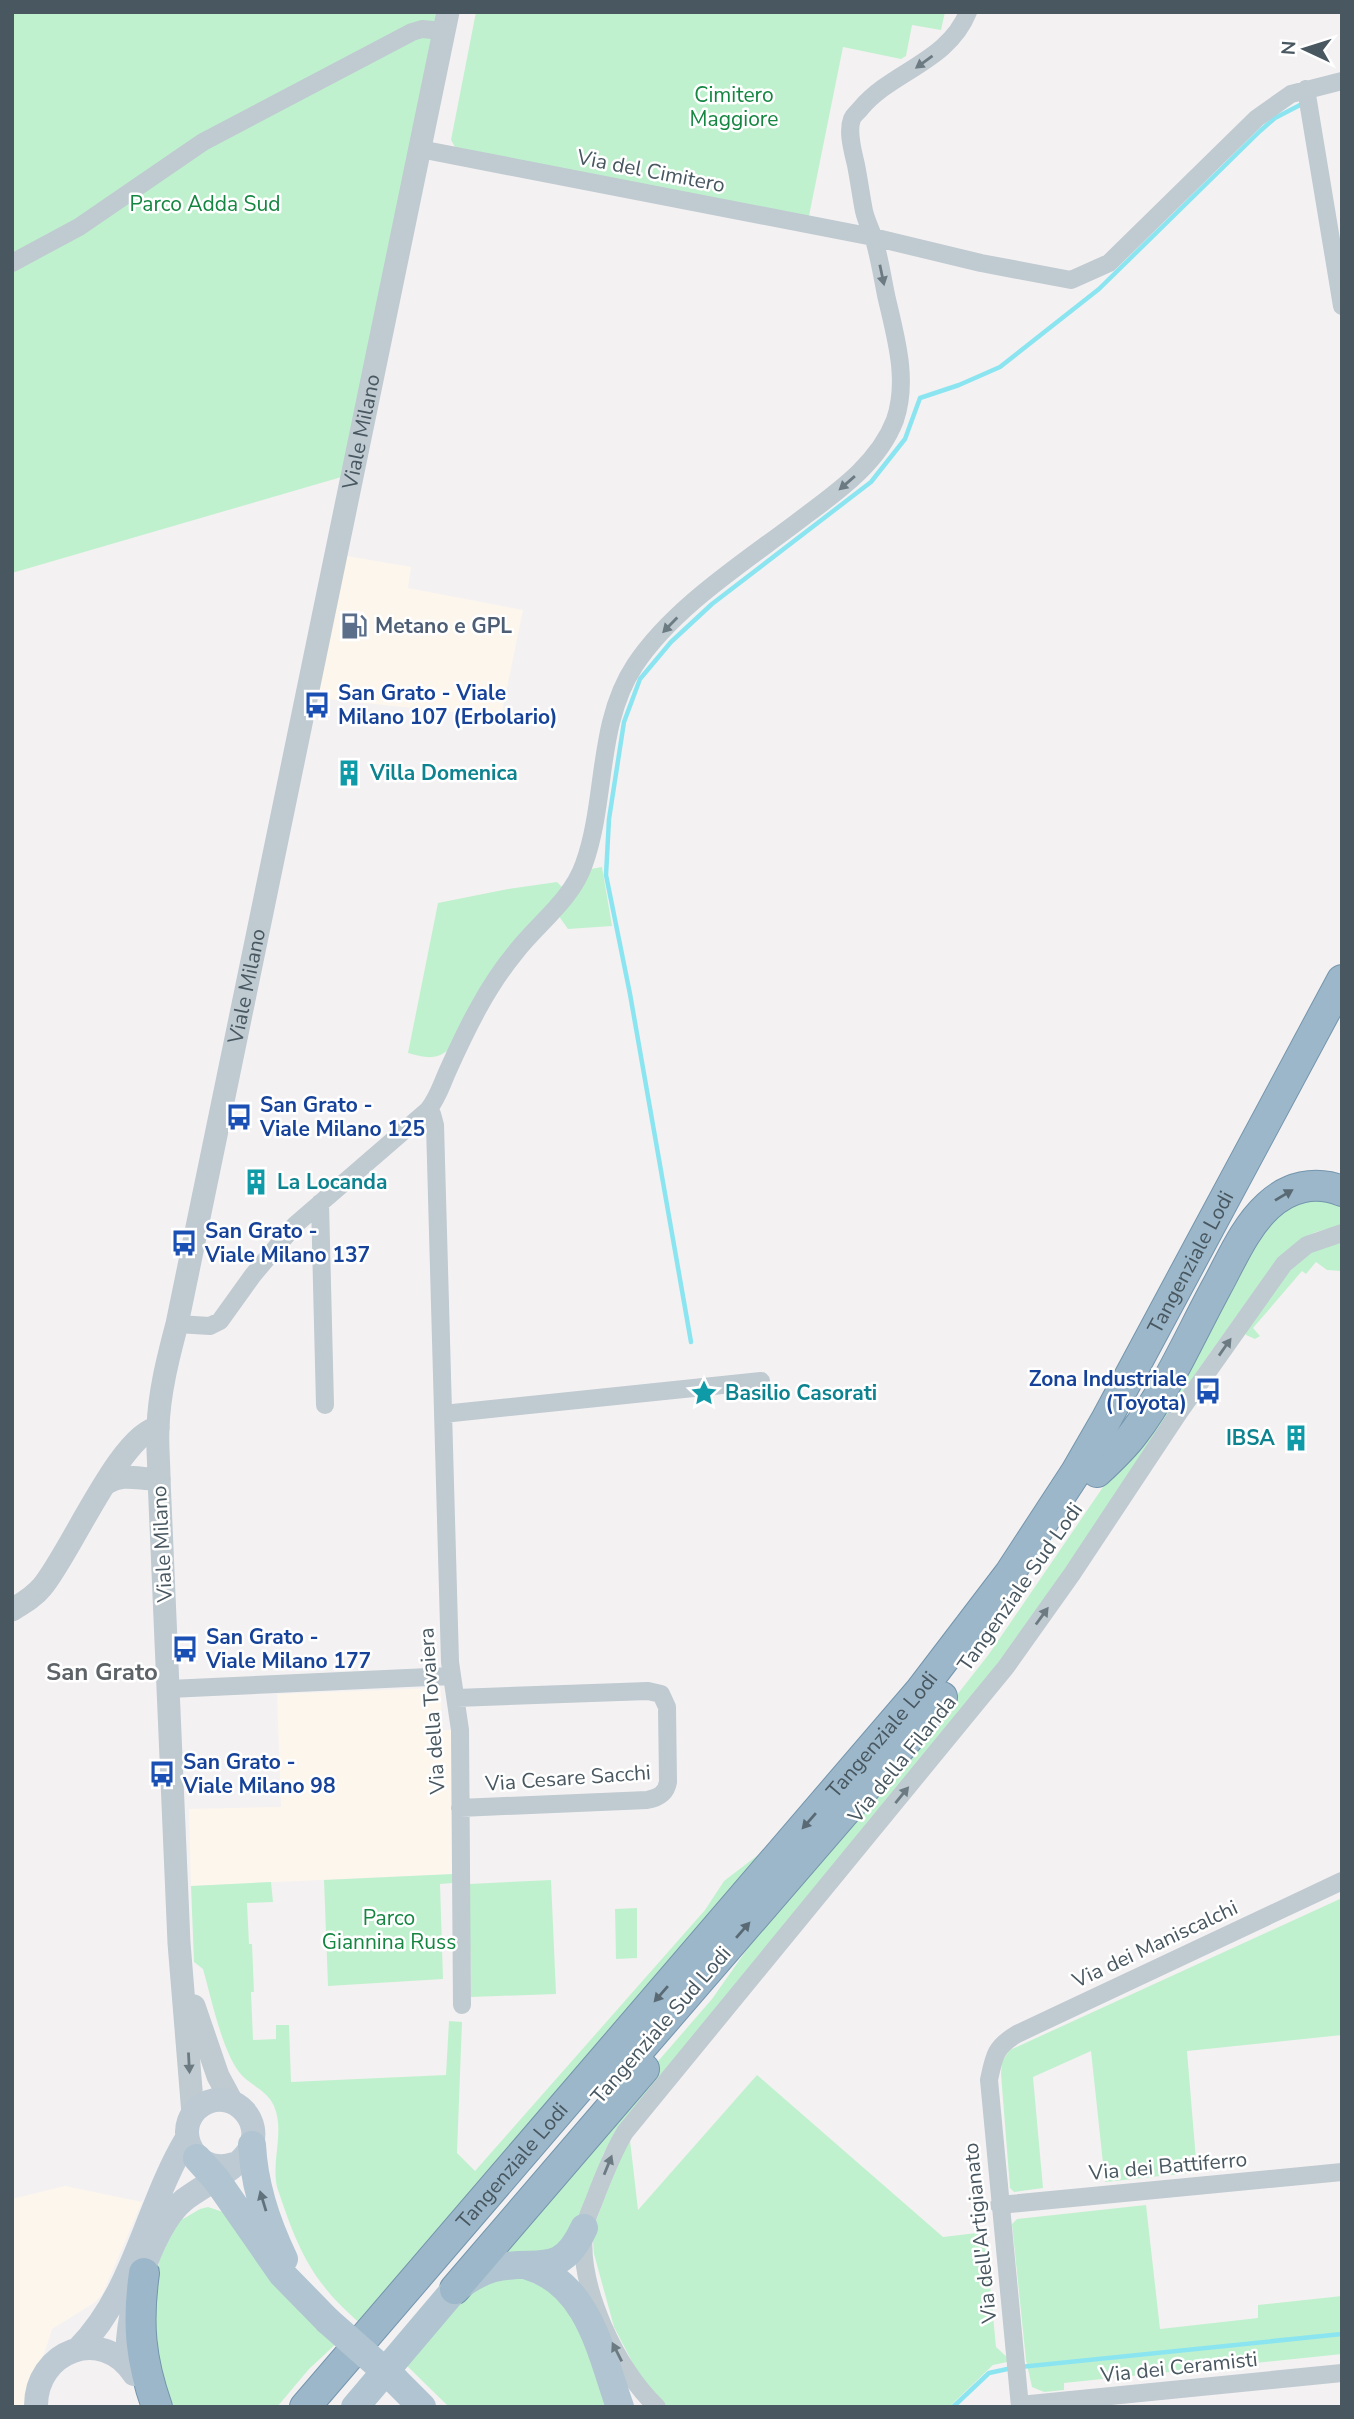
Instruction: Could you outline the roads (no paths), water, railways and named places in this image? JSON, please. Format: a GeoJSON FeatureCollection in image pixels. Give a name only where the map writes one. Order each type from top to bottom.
{"type":"FeatureCollection","features":[{"type":"Feature","properties":{"kind":"highway","name":"Tangenziale Lodi"},"geometry":{"type":"LineString","coordinates":[[310,2405],[890,1727],[1010,1573],[1076,1472],[1106,1420],[1342,980]]}},
{"type":"Feature","properties":{"kind":"highway","name":"Tangenziale Sud Lodi"},"geometry":{"type":"LineString","coordinates":[[310,2405],[693,1989],[906,1741],[948,1688],[1038,1567],[1097,1472],[1342,1020]]}},
{"type":"Feature","properties":{"kind":"highway"},"geometry":{"type":"LineString","coordinates":[[1097,1472],[1121,1449],[1147,1414],[1238,1247],[1266,1208],[1281,1196],[1308,1185],[1321,1185],[1342,1191]]}},
{"type":"Feature","properties":{"kind":"highway"},"geometry":{"type":"LineString","coordinates":[[454,2289],[658,2053],[689,2005],[693,1989]]}},
{"type":"Feature","properties":{"kind":"highway"},"geometry":{"type":"LineString","coordinates":[[144,2273],[139,2330],[142,2357],[157,2407]]}},
{"type":"Feature","properties":{"kind":"main road"},"geometry":{"type":"LineString","coordinates":[[129,2367],[126,2337],[144,2273],[165,2221],[177,2206],[226,2176],[254,2135],[248,2115],[232,2102],[211,2101],[193,2114],[187,2130],[192,2148],[226,2176],[266,2253],[320,2313],[412,2398]]}},
{"type":"Feature","properties":{"kind":"main road"},"geometry":{"type":"LineString","coordinates":[[78,2349],[92,2335],[114,2300],[168,2174],[192,2148]]}},
{"type":"Feature","properties":{"kind":"main road"},"geometry":{"type":"LineString","coordinates":[[226,2176],[255,2177],[269,2222],[293,2277],[320,2313]]}},
{"type":"Feature","properties":{"kind":"main road"},"geometry":{"type":"LineString","coordinates":[[355,2407],[454,2289],[483,2272],[508,2266],[556,2262],[570,2252],[584,2228]]}},
{"type":"Feature","properties":{"kind":"main road"},"geometry":{"type":"LineString","coordinates":[[528,2266],[545,2271],[556,2278],[580,2304],[592,2329],[620,2407]]}},
{"type":"Feature","properties":{"kind":"main road"},"geometry":{"type":"LineString","coordinates":[[36,2407],[40,2380],[49,2367],[61,2356],[78,2349],[92,2348],[118,2357],[129,2367],[142,2394],[142,2407]]}},
{"type":"Feature","properties":{"kind":"street"},"geometry":{"type":"LineString","coordinates":[[177,1324],[210,1326],[220,1321],[253,1275],[295,1225],[428,1110],[438,1097],[449,1068],[495,979],[517,950],[564,900],[579,877],[592,835],[611,721],[624,684],[647,649],[681,613],[860,472],[874,456],[894,423],[900,403],[900,367],[853,152],[852,119],[871,96],[944,48],[956,34],[968,12]]}},
{"type":"Feature","properties":{"kind":"street"},"geometry":{"type":"LineString","coordinates":[[12,263],[79,227],[203,142],[412,32],[446,21]]}},
{"type":"Feature","properties":{"kind":"street","name":"Viale Milano"},"geometry":{"type":"LineString","coordinates":[[183,1970],[179,1943],[159,1479],[158,1428],[163,1381],[446,21]]}},
{"type":"Feature","properties":{"kind":"street","name":"Via del Cimitero"},"geometry":{"type":"LineString","coordinates":[[420,149],[873,237],[1071,280],[1110,263],[1257,118],[1291,94],[1342,81]]}},
{"type":"Feature","properties":{"kind":"street"},"geometry":{"type":"LineString","coordinates":[[1306,89],[1342,306]]}},
{"type":"Feature","properties":{"kind":"street","name":"Via della Tovaiera"},"geometry":{"type":"LineString","coordinates":[[428,1110],[435,1125],[451,1676],[460,1730],[462,2005]]}},
{"type":"Feature","properties":{"kind":"street"},"geometry":{"type":"LineString","coordinates":[[320,1203],[325,1405]]}},
{"type":"Feature","properties":{"kind":"street","name":"Via della Filanda"},"geometry":{"type":"LineString","coordinates":[[584,2228],[610,2159],[625,2132],[1006,1667],[1079,1565],[1180,1411],[1284,1264],[1307,1245],[1342,1233]]}},
{"type":"Feature","properties":{"kind":"street"},"geometry":{"type":"LineString","coordinates":[[443,1414],[761,1381]]}},
{"type":"Feature","properties":{"kind":"street"},"geometry":{"type":"LineString","coordinates":[[12,1610],[42,1587],[137,1438],[158,1428]]}},
{"type":"Feature","properties":{"kind":"street"},"geometry":{"type":"LineString","coordinates":[[107,1483],[124,1476],[146,1480],[159,1479]]}},
{"type":"Feature","properties":{"kind":"street"},"geometry":{"type":"LineString","coordinates":[[169,1689],[451,1676]]}},
{"type":"Feature","properties":{"kind":"street","name":"Via Cesare Sacchi"},"geometry":{"type":"LineString","coordinates":[[456,1698],[648,1690],[661,1694],[667,1707],[668,1782],[667,1788],[659,1797],[647,1800],[460,1808]]}},
{"type":"Feature","properties":{"kind":"street","name":"Via dei Maniscalchi"},"geometry":{"type":"LineString","coordinates":[[994,2055],[1003,2043],[1017,2034],[1342,1881]]}},
{"type":"Feature","properties":{"kind":"street"},"geometry":{"type":"LineString","coordinates":[[183,1970],[218,2076],[232,2102]]}},
{"type":"Feature","properties":{"kind":"street"},"geometry":{"type":"LineString","coordinates":[[183,1970],[193,2114]]}},
{"type":"Feature","properties":{"kind":"street","name":"Via dell'Artigianato"},"geometry":{"type":"LineString","coordinates":[[994,2055],[989,2080],[1020,2406]]}},
{"type":"Feature","properties":{"kind":"street","name":"Via dei Battiferro"},"geometry":{"type":"LineString","coordinates":[[999,2205],[1342,2172]]}},
{"type":"Feature","properties":{"kind":"street"},"geometry":{"type":"LineString","coordinates":[[584,2228],[584,2257],[588,2278],[604,2325],[627,2371],[657,2407]]}},
{"type":"Feature","properties":{"kind":"street","name":"Via dei Ceramisti"},"geometry":{"type":"LineString","coordinates":[[1020,2406],[1342,2374]]}},
{"type":"Feature","properties":{"kind":"waterway"},"geometry":{"type":"LineString","coordinates":[[691,1342],[630,994],[606,875],[609,819],[624,722],[640,679],[671,642],[712,604],[871,482],[905,439],[920,398],[1000,367],[1099,289],[1260,131],[1275,118],[1300,105]]}},
{"type":"Feature","properties":{"kind":"waterway"},"geometry":{"type":"LineString","coordinates":[[1020,2367],[1342,2334]]}},
{"type":"Feature","properties":{"kind":"waterway"},"geometry":{"type":"LineString","coordinates":[[953,2407],[989,2373],[1012,2368]]}},
{"type":"Feature","properties":{"kind":"place","name":"Metano e GPL"},"geometry":{"type":"Point","coordinates":[354,626]}},
{"type":"Feature","properties":{"kind":"place","name":"San Grato - Viale Milano 107 (Erbolario)"},"geometry":{"type":"Point","coordinates":[317,705]}},
{"type":"Feature","properties":{"kind":"place","name":"Villa Domenica"},"geometry":{"type":"Point","coordinates":[349,773]}},
{"type":"Feature","properties":{"kind":"place","name":"San Grato - Viale Milano 125"},"geometry":{"type":"Point","coordinates":[239,1117]}},
{"type":"Feature","properties":{"kind":"place","name":"La Locanda"},"geometry":{"type":"Point","coordinates":[256,1182]}},
{"type":"Feature","properties":{"kind":"place","name":"San Grato - Viale Milano 137"},"geometry":{"type":"Point","coordinates":[184,1243]}},
{"type":"Feature","properties":{"kind":"place","name":"Zona Industriale (Toyota)"},"geometry":{"type":"Point","coordinates":[1208,1391]}},
{"type":"Feature","properties":{"kind":"place","name":"Basilio Casorati"},"geometry":{"type":"Point","coordinates":[704,1393]}},
{"type":"Feature","properties":{"kind":"place","name":"IBSA"},"geometry":{"type":"Point","coordinates":[1296,1438]}},
{"type":"Feature","properties":{"kind":"place","name":"San Grato - Viale Milano 177"},"geometry":{"type":"Point","coordinates":[185,1649]}},
{"type":"Feature","properties":{"kind":"place","name":"San Grato - Viale Milano 98"},"geometry":{"type":"Point","coordinates":[162,1774]}},
{"type":"Feature","properties":{"kind":"district","name":"San Grato"},"geometry":{"type":"Point","coordinates":[102,1672]}},
{"type":"Feature","properties":{"kind":"park label","name":"Cimitero Maggiore"},"geometry":{"type":"Point","coordinates":[734,107]}},
{"type":"Feature","properties":{"kind":"park label","name":"Parco Adda Sud"},"geometry":{"type":"Point","coordinates":[205,204]}},
{"type":"Feature","properties":{"kind":"park label","name":"Parco Giannina Russ"},"geometry":{"type":"Point","coordinates":[389,1930]}}]}
